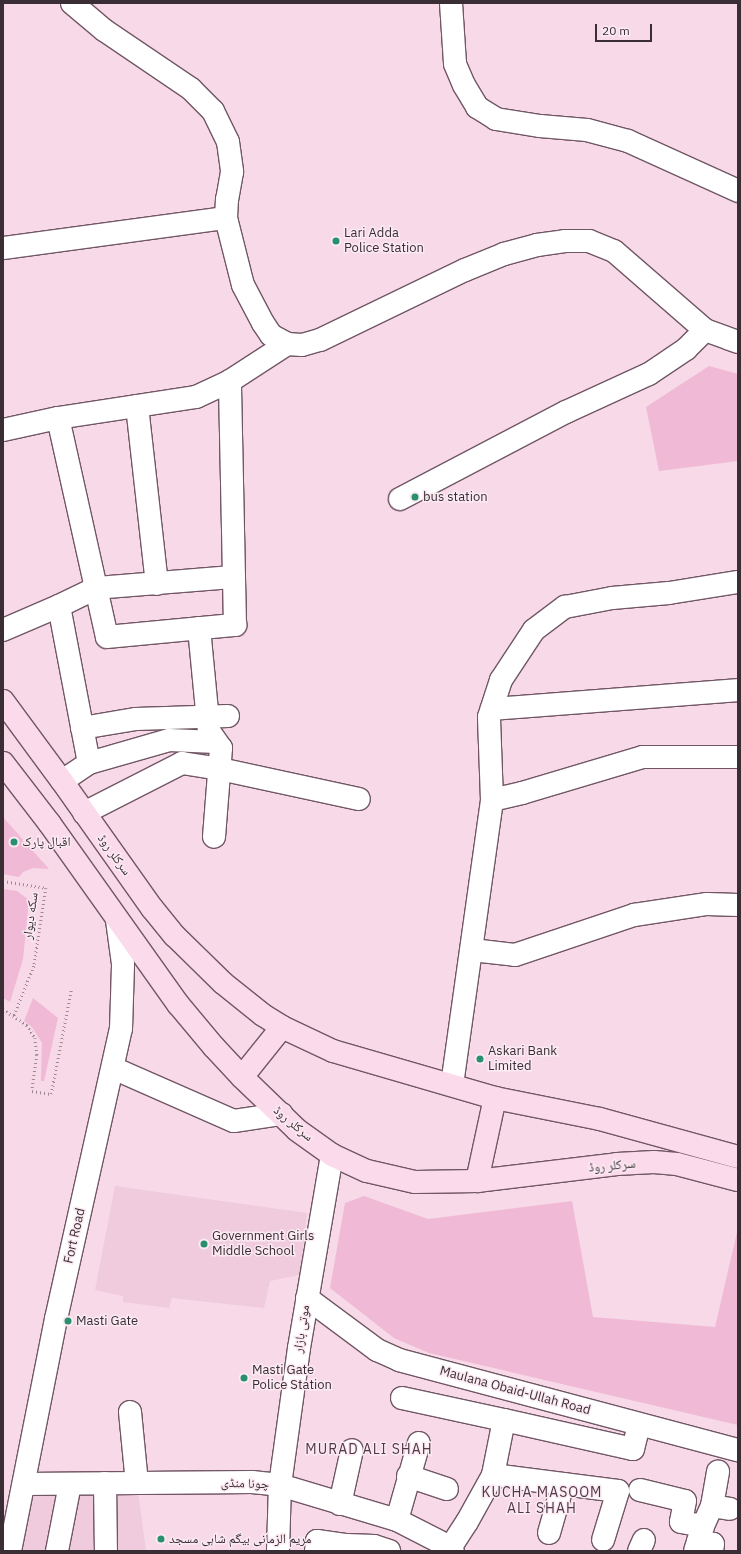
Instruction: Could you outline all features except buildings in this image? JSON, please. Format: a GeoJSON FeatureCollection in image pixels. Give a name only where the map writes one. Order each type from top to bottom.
{"type":"FeatureCollection","features":[{"type":"Feature","properties":{"kind":"main road","name":"سرکلر روڈ"},"geometry":{"type":"LineString","coordinates":[[3,701],[152,908],[175,936],[223,983],[263,1015],[282,1027],[333,1051],[495,1098],[600,1119],[738,1157]]}},
{"type":"Feature","properties":{"kind":"main road","name":"سرکلر روڈ"},"geometry":{"type":"LineString","coordinates":[[3,763],[50,824],[178,1004],[214,1048],[297,1130],[332,1155],[367,1171],[395,1179],[442,1183],[477,1181],[617,1164],[654,1162],[677,1164],[738,1180]]}},
{"type":"Feature","properties":{"kind":"main road"},"geometry":{"type":"LineString","coordinates":[[242,1077],[282,1027]]}},
{"type":"Feature","properties":{"kind":"main road"},"geometry":{"type":"LineString","coordinates":[[477,1181],[495,1098]]}},
{"type":"Feature","properties":{"kind":"street"},"geometry":{"type":"LineString","coordinates":[[72,3],[104,30],[190,89],[213,111],[228,142],[232,172],[227,199],[226,218],[243,285],[271,335],[287,344],[302,345],[320,340],[465,270],[504,254],[565,241],[589,241],[614,251],[705,330],[738,342]]}},
{"type":"Feature","properties":{"kind":"street"},"geometry":{"type":"LineString","coordinates":[[451,3],[455,64],[464,85],[477,107],[496,118],[540,126],[588,130],[628,141],[738,191]]}},
{"type":"Feature","properties":{"kind":"street"},"geometry":{"type":"LineString","coordinates":[[3,248],[226,218]]}},
{"type":"Feature","properties":{"kind":"street"},"geometry":{"type":"LineString","coordinates":[[400,498],[566,412],[649,374],[686,349],[705,330]]}},
{"type":"Feature","properties":{"kind":"street"},"geometry":{"type":"LineString","coordinates":[[3,430],[58,418],[196,397],[230,381],[287,344]]}},
{"type":"Feature","properties":{"kind":"street"},"geometry":{"type":"LineString","coordinates":[[58,418],[107,637],[235,625],[230,381]]}},
{"type":"Feature","properties":{"kind":"street"},"geometry":{"type":"LineString","coordinates":[[138,406],[157,584]]}},
{"type":"Feature","properties":{"kind":"street"},"geometry":{"type":"LineString","coordinates":[[3,630],[96,588],[234,577]]}},
{"type":"Feature","properties":{"kind":"street"},"geometry":{"type":"LineString","coordinates":[[452,1085],[492,800],[489,717],[501,680],[534,630],[565,607],[612,598],[669,592],[738,582]]}},
{"type":"Feature","properties":{"kind":"street"},"geometry":{"type":"LineString","coordinates":[[59,606],[89,763]]}},
{"type":"Feature","properties":{"kind":"street"},"geometry":{"type":"LineString","coordinates":[[199,628],[218,716],[208,731],[221,748],[214,837]]}},
{"type":"Feature","properties":{"kind":"street"},"geometry":{"type":"LineString","coordinates":[[492,709],[738,690]]}},
{"type":"Feature","properties":{"kind":"street"},"geometry":{"type":"LineString","coordinates":[[82,728],[136,719],[218,716]]}},
{"type":"Feature","properties":{"kind":"street"},"geometry":{"type":"LineString","coordinates":[[136,719],[147,781]]}},
{"type":"Feature","properties":{"kind":"street"},"geometry":{"type":"LineString","coordinates":[[62,781],[89,763],[168,740],[216,742]]}},
{"type":"Feature","properties":{"kind":"street"},"geometry":{"type":"LineString","coordinates":[[492,800],[522,793],[643,757],[738,757]]}},
{"type":"Feature","properties":{"kind":"street"},"geometry":{"type":"LineString","coordinates":[[84,813],[182,762],[359,799]]}},
{"type":"Feature","properties":{"kind":"street"},"geometry":{"type":"LineString","coordinates":[[472,950],[515,955],[634,915],[707,904],[738,906]]}},
{"type":"Feature","properties":{"kind":"street","name":"Fort Road"},"geometry":{"type":"LineString","coordinates":[[10,1551],[56,1320],[121,1029],[123,964],[117,920]]}},
{"type":"Feature","properties":{"kind":"street"},"geometry":{"type":"LineString","coordinates":[[113,1068],[234,1120],[281,1114]]}},
{"type":"Feature","properties":{"kind":"street","name":"موتی بازار"},"geometry":{"type":"LineString","coordinates":[[278,1551],[280,1485],[307,1298],[332,1155]]}},
{"type":"Feature","properties":{"kind":"street","name":"Maulana Obaid-Ullah Road"},"geometry":{"type":"LineString","coordinates":[[307,1298],[377,1350],[400,1360],[738,1450]]}},
{"type":"Feature","properties":{"kind":"street"},"geometry":{"type":"LineString","coordinates":[[402,1398],[633,1449],[638,1429]]}},
{"type":"Feature","properties":{"kind":"street"},"geometry":{"type":"LineString","coordinates":[[130,1412],[137,1483]]}},
{"type":"Feature","properties":{"kind":"street"},"geometry":{"type":"LineString","coordinates":[[580,1437],[586,1415]]}},
{"type":"Feature","properties":{"kind":"street"},"geometry":{"type":"LineString","coordinates":[[446,1548],[467,1522],[492,1475],[504,1420]]}},
{"type":"Feature","properties":{"kind":"street"},"geometry":{"type":"LineString","coordinates":[[397,1520],[408,1476],[419,1443]]}},
{"type":"Feature","properties":{"kind":"street"},"geometry":{"type":"LineString","coordinates":[[340,1504],[352,1450]]}},
{"type":"Feature","properties":{"kind":"street"},"geometry":{"type":"LineString","coordinates":[[640,1490],[685,1501],[681,1522],[702,1542],[721,1507],[718,1472]]}},
{"type":"Feature","properties":{"kind":"street"},"geometry":{"type":"LineString","coordinates":[[492,1475],[618,1491],[603,1540]]}},
{"type":"Feature","properties":{"kind":"street"},"geometry":{"type":"LineString","coordinates":[[408,1476],[447,1489]]}},
{"type":"Feature","properties":{"kind":"street","name":"چونا منڈی"},"geometry":{"type":"LineString","coordinates":[[24,1484],[252,1482],[280,1485],[397,1520],[446,1548]]}},
{"type":"Feature","properties":{"kind":"street"},"geometry":{"type":"LineString","coordinates":[[57,1551],[70,1484]]}},
{"type":"Feature","properties":{"kind":"street"},"geometry":{"type":"LineString","coordinates":[[105,1484],[106,1551]]}},
{"type":"Feature","properties":{"kind":"street"},"geometry":{"type":"LineString","coordinates":[[549,1533],[562,1484]]}},
{"type":"Feature","properties":{"kind":"street"},"geometry":{"type":"LineString","coordinates":[[316,1551],[317,1541],[358,1548],[374,1546],[390,1551]]}},
{"type":"Feature","properties":{"kind":"path","name":"سکه دیوار"},"geometry":{"type":"LineString","coordinates":[[3,881],[46,888],[34,966],[14,1016]]}},
{"type":"Feature","properties":{"kind":"path"},"geometry":{"type":"LineString","coordinates":[[3,1009],[27,1025],[35,1038],[37,1055],[32,1091],[51,1094],[71,990]]}},
{"type":"Feature","properties":{"kind":"shaded area"},"geometry":{"type":"Polygon","coordinates":[[[709,366],[738,374],[738,461],[659,471],[646,407],[709,366]]]}},
{"type":"Feature","properties":{"kind":"shaded area","name":"اقبال پارک"},"geometry":{"type":"Polygon","coordinates":[[[3,817],[49,869],[33,868],[23,872],[19,877],[3,874],[3,817]]]}},
{"type":"Feature","properties":{"kind":"shaded area"},"geometry":{"type":"Polygon","coordinates":[[[3,889],[17,891],[29,900],[23,959],[10,1002],[3,998],[3,889]]]}},
{"type":"Feature","properties":{"kind":"shaded area"},"geometry":{"type":"Polygon","coordinates":[[[33,998],[58,1018],[44,1081],[41,1081],[42,1043],[32,1027],[24,1021],[33,998]]]}},
{"type":"Feature","properties":{"kind":"shaded area","name":"Government Girls Middle School"},"geometry":{"type":"Polygon","coordinates":[[[115,1186],[307,1213],[300,1275],[270,1281],[264,1308],[172,1298],[169,1308],[123,1302],[123,1296],[95,1290],[115,1186]]]}},
{"type":"Feature","properties":{"kind":"shaded area"},"geometry":{"type":"Polygon","coordinates":[[[364,1196],[428,1219],[572,1201],[593,1317],[715,1327],[738,1228],[738,1425],[429,1353],[394,1338],[330,1288],[345,1203],[364,1196]]]}},
{"type":"Feature","properties":{"kind":"shaded area"},"geometry":{"type":"Polygon","coordinates":[[[137,1483],[146,1551],[10,1551],[24,1484],[137,1483]]]}},
{"type":"Feature","properties":{"kind":"place","name":"Lari Adda Police Station"},"geometry":{"type":"Point","coordinates":[336,241]}},
{"type":"Feature","properties":{"kind":"place","name":"bus station"},"geometry":{"type":"Point","coordinates":[415,497]}},
{"type":"Feature","properties":{"kind":"place","name":"اقبال پارک"},"geometry":{"type":"Point","coordinates":[14,842]}},
{"type":"Feature","properties":{"kind":"place","name":"Askari Bank Limited"},"geometry":{"type":"Point","coordinates":[480,1059]}},
{"type":"Feature","properties":{"kind":"place","name":"Government Girls Middle School"},"geometry":{"type":"Point","coordinates":[204,1244]}},
{"type":"Feature","properties":{"kind":"place","name":"Masti Gate"},"geometry":{"type":"Point","coordinates":[68,1321]}},
{"type":"Feature","properties":{"kind":"place","name":"Masti Gate Police Station"},"geometry":{"type":"Point","coordinates":[244,1378]}},
{"type":"Feature","properties":{"kind":"place","name":"مریم الزمانی بیگم شاہی مسجد"},"geometry":{"type":"Point","coordinates":[161,1539]}},
{"type":"Feature","properties":{"kind":"district","name":"MURAD ALI SHAH"},"geometry":{"type":"Point","coordinates":[369,1449]}},
{"type":"Feature","properties":{"kind":"district","name":"KUCHA MASOOM ALI SHAH"},"geometry":{"type":"Point","coordinates":[542,1500]}}]}
